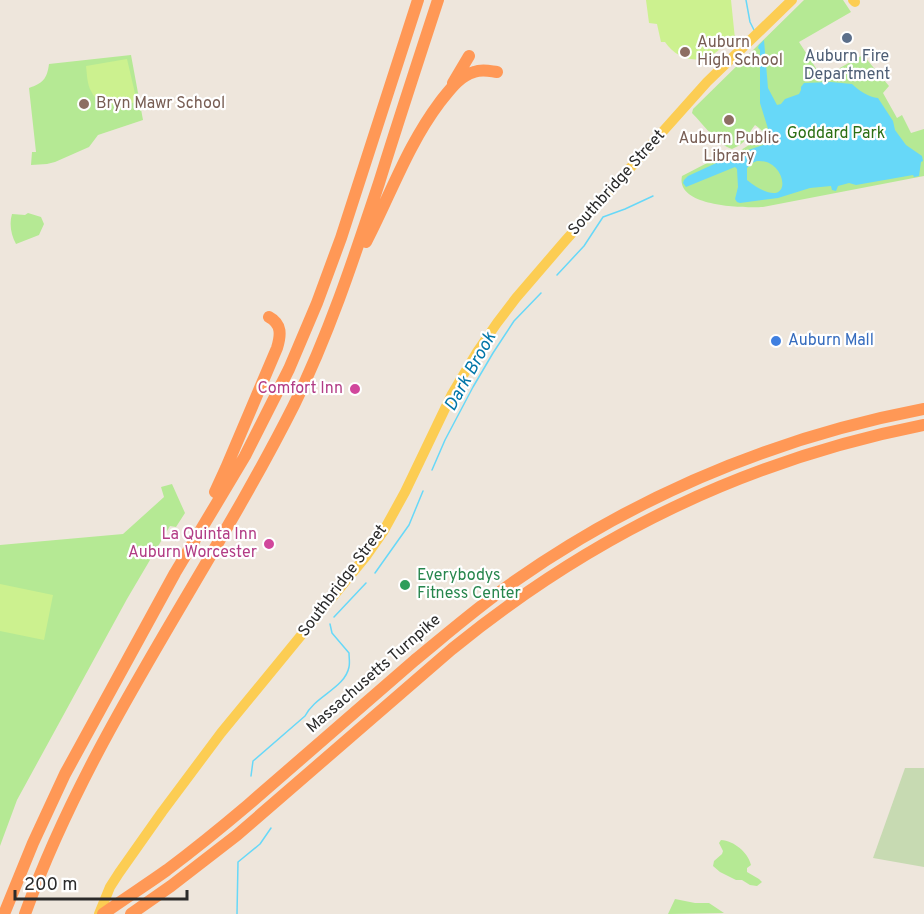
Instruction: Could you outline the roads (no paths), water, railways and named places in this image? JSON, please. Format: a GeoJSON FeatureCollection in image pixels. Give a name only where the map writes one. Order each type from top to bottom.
{"type":"FeatureCollection","features":[{"type":"Feature","properties":{"kind":"highway"},"geometry":{"type":"LineString","coordinates":[[4,914],[56,790],[282,385],[307,328],[341,238],[418,0]]}},
{"type":"Feature","properties":{"kind":"highway"},"geometry":{"type":"LineString","coordinates":[[24,914],[57,833],[85,775],[262,464],[308,375],[349,275],[438,0]]}},
{"type":"Feature","properties":{"kind":"highway"},"geometry":{"type":"LineString","coordinates":[[349,275],[407,153],[469,56]]}},
{"type":"Feature","properties":{"kind":"highway"},"geometry":{"type":"LineString","coordinates":[[448,92],[462,78],[473,72],[482,70],[497,72]]}},
{"type":"Feature","properties":{"kind":"highway"},"geometry":{"type":"LineString","coordinates":[[176,573],[226,468],[277,348],[280,330],[276,321],[269,316]]}},
{"type":"Feature","properties":{"kind":"highway","name":"Massachusetts Turnpike"},"geometry":{"type":"LineString","coordinates":[[101,914],[134,893],[216,832],[468,615],[557,554],[658,496],[715,471],[830,431],[924,409]]}},
{"type":"Feature","properties":{"kind":"highway","name":"Massachusetts Turnpike"},"geometry":{"type":"LineString","coordinates":[[136,911],[251,824],[483,624],[532,588],[584,555],[661,513],[749,475],[846,442],[924,425]]}},
{"type":"Feature","properties":{"kind":"main road","name":"Southbridge Street"},"geometry":{"type":"LineString","coordinates":[[101,914],[110,887],[180,788],[221,733],[367,555],[405,492],[453,394],[497,323],[516,298],[707,82],[792,0]]}},
{"type":"Feature","properties":{"kind":"water"},"geometry":{"type":"Polygon","coordinates":[[[764,40],[768,88],[777,105],[799,94],[804,83],[852,84],[864,93],[878,98],[906,145],[922,156],[919,176],[914,177],[913,175],[856,185],[849,183],[838,186],[836,191],[832,190],[831,186],[810,188],[778,198],[740,203],[735,199],[738,187],[735,167],[686,187],[683,183],[688,176],[769,141],[770,135],[760,103],[759,45],[764,40]],[[757,161],[752,163],[747,168],[747,180],[763,190],[774,193],[780,190],[781,176],[776,168],[768,163],[757,161]]]}},
{"type":"Feature","properties":{"kind":"waterway","name":"Dark Brook"},"geometry":{"type":"LineString","coordinates":[[746,0],[750,22],[754,30]]}},
{"type":"Feature","properties":{"kind":"waterway","name":"Dark Brook"},"geometry":{"type":"LineString","coordinates":[[557,275],[584,246],[603,217],[653,196]]}},
{"type":"Feature","properties":{"kind":"waterway","name":"Dark Brook"},"geometry":{"type":"LineString","coordinates":[[432,470],[445,440],[493,353],[514,321],[541,293]]}},
{"type":"Feature","properties":{"kind":"waterway","name":"Dark Brook"},"geometry":{"type":"LineString","coordinates":[[375,573],[409,525],[423,491]]}},
{"type":"Feature","properties":{"kind":"waterway","name":"Dark Brook"},"geometry":{"type":"LineString","coordinates":[[334,617],[366,583]]}},
{"type":"Feature","properties":{"kind":"waterway","name":"Dark Brook"},"geometry":{"type":"LineString","coordinates":[[251,776],[253,761],[305,716],[316,703],[342,681],[346,674],[349,653],[332,633],[330,624]]}},
{"type":"Feature","properties":{"kind":"waterway","name":"Dark Brook"},"geometry":{"type":"LineString","coordinates":[[237,914],[238,862],[260,844],[271,828]]}},
{"type":"Feature","properties":{"kind":"place","name":"Auburn Fire Department"},"geometry":{"type":"Point","coordinates":[847,38]}},
{"type":"Feature","properties":{"kind":"place","name":"Auburn High School"},"geometry":{"type":"Point","coordinates":[685,52]}},
{"type":"Feature","properties":{"kind":"place","name":"Bryn Mawr School"},"geometry":{"type":"Point","coordinates":[84,104]}},
{"type":"Feature","properties":{"kind":"place","name":"Auburn Public Library"},"geometry":{"type":"Point","coordinates":[729,120]}},
{"type":"Feature","properties":{"kind":"place","name":"Auburn Mall"},"geometry":{"type":"Point","coordinates":[776,341]}},
{"type":"Feature","properties":{"kind":"place","name":"Comfort Inn"},"geometry":{"type":"Point","coordinates":[355,389]}},
{"type":"Feature","properties":{"kind":"place","name":"La Quinta Inn Auburn Worcester"},"geometry":{"type":"Point","coordinates":[269,544]}},
{"type":"Feature","properties":{"kind":"place","name":"Everybodys Fitness Center"},"geometry":{"type":"Point","coordinates":[405,585]}},
{"type":"Feature","properties":{"kind":"park label","name":"Goddard Park"},"geometry":{"type":"Point","coordinates":[836,134]}}]}
